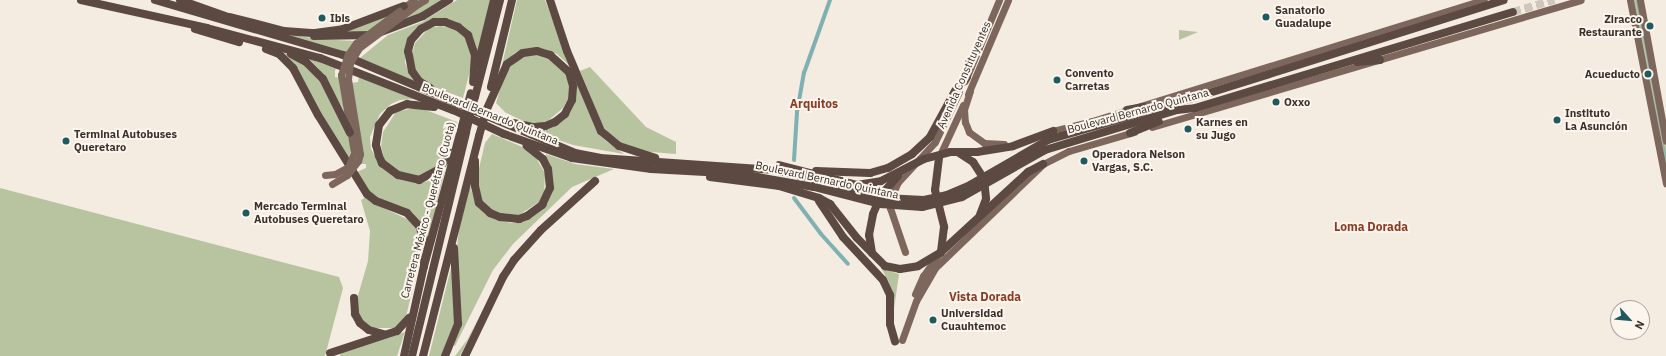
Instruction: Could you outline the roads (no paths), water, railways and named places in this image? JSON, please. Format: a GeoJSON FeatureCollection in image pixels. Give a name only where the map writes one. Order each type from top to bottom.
{"type":"FeatureCollection","features":[{"type":"Feature","properties":{"kind":"highway","name":"Boulevard Bernardo Quintana"},"geometry":{"type":"LineString","coordinates":[[81,0],[184,23],[278,47],[336,64],[453,110],[504,134],[572,158],[592,163],[725,170],[781,180],[880,204],[922,207],[962,197],[1056,145],[1176,106],[1206,94],[1504,0]]}},
{"type":"Feature","properties":{"kind":"highway","name":"Boulevard Bernardo Quintana"},"geometry":{"type":"LineString","coordinates":[[155,0],[286,40],[343,55],[456,101],[575,153],[600,158],[663,162],[693,168]]}},
{"type":"Feature","properties":{"kind":"highway"},"geometry":{"type":"LineString","coordinates":[[180,0],[230,17],[286,40]]}},
{"type":"Feature","properties":{"kind":"highway"},"geometry":{"type":"LineString","coordinates":[[230,17],[284,31],[302,33],[317,37],[373,36],[423,16],[449,0]]}},
{"type":"Feature","properties":{"kind":"highway","name":"Carretera México - Querétaro (Cuota)"},"geometry":{"type":"LineString","coordinates":[[473,95],[474,82],[494,0]]}},
{"type":"Feature","properties":{"kind":"highway","name":"Carretera México - Querétaro (Cuota)"},"geometry":{"type":"LineString","coordinates":[[412,356],[450,200],[464,131],[500,0]]}},
{"type":"Feature","properties":{"kind":"highway"},"geometry":{"type":"LineString","coordinates":[[423,356],[486,111],[512,0]]}},
{"type":"Feature","properties":{"kind":"highway"},"geometry":{"type":"LineString","coordinates":[[550,0],[567,51],[601,130],[618,146],[663,162]]}},
{"type":"Feature","properties":{"kind":"highway"},"geometry":{"type":"LineString","coordinates":[[1378,39],[1467,6]]}},
{"type":"Feature","properties":{"kind":"highway"},"geometry":{"type":"LineString","coordinates":[[302,33],[343,29],[401,8]]}},
{"type":"Feature","properties":{"kind":"highway","name":"Boulevard Bernardo Quintana"},"geometry":{"type":"LineString","coordinates":[[1176,106],[1195,108],[1319,69],[1513,12]]}},
{"type":"Feature","properties":{"kind":"highway"},"geometry":{"type":"LineString","coordinates":[[456,101],[426,86],[412,71],[408,51],[410,40],[421,28],[434,22],[445,22],[458,27],[468,35],[475,55],[474,82]]}},
{"type":"Feature","properties":{"kind":"highway"},"geometry":{"type":"LineString","coordinates":[[184,23],[208,34],[271,50],[286,59],[367,194],[376,201],[406,213],[419,226],[424,239],[424,266]]}},
{"type":"Feature","properties":{"kind":"highway"},"geometry":{"type":"LineString","coordinates":[[278,47],[316,71],[336,102],[350,133]]}},
{"type":"Feature","properties":{"kind":"highway"},"geometry":{"type":"LineString","coordinates":[[486,111],[507,64],[524,53],[537,51],[550,55],[569,72],[573,86],[572,100],[565,114],[555,122],[533,127],[495,118]]}},
{"type":"Feature","properties":{"kind":"highway"},"geometry":{"type":"LineString","coordinates":[[1319,69],[1380,60]]}},
{"type":"Feature","properties":{"kind":"highway"},"geometry":{"type":"LineString","coordinates":[[693,168],[741,162],[805,170],[870,173],[888,168],[912,154],[930,137],[955,91],[967,77]]}},
{"type":"Feature","properties":{"kind":"highway"},"geometry":{"type":"LineString","coordinates":[[1127,110],[1206,94]]}},
{"type":"Feature","properties":{"kind":"highway"},"geometry":{"type":"LineString","coordinates":[[453,110],[420,104],[407,104],[390,111],[379,125],[376,145],[382,163],[388,168],[407,179],[419,180],[438,170],[456,143]]}},
{"type":"Feature","properties":{"kind":"highway"},"geometry":{"type":"LineString","coordinates":[[1130,133],[1195,108]]}},
{"type":"Feature","properties":{"kind":"highway","name":"Carretera México - Querétaro (Cuota)"},"geometry":{"type":"LineString","coordinates":[[404,356],[424,266],[456,143],[464,131]]}},
{"type":"Feature","properties":{"kind":"highway"},"geometry":{"type":"LineString","coordinates":[[805,170],[857,185],[877,182],[924,159],[953,152],[1012,146],[1053,131]]}},
{"type":"Feature","properties":{"kind":"highway"},"geometry":{"type":"LineString","coordinates":[[474,156],[475,191],[483,207],[490,213],[510,219],[527,216],[535,211],[542,205],[550,188],[548,169],[534,150],[504,134]]}},
{"type":"Feature","properties":{"kind":"highway"},"geometry":{"type":"LineString","coordinates":[[953,152],[977,167],[985,185],[985,205],[976,223]]}},
{"type":"Feature","properties":{"kind":"highway"},"geometry":{"type":"LineString","coordinates":[[939,158],[935,190],[944,227],[940,253]]}},
{"type":"Feature","properties":{"kind":"highway"},"geometry":{"type":"LineString","coordinates":[[693,168],[726,181],[780,186],[814,196],[830,204],[873,256],[885,266],[900,269],[918,266],[940,253],[976,223],[1028,172],[1043,164]]}},
{"type":"Feature","properties":{"kind":"highway"},"geometry":{"type":"LineString","coordinates":[[873,256],[868,235],[873,214],[881,195],[903,170]]}},
{"type":"Feature","properties":{"kind":"highway"},"geometry":{"type":"LineString","coordinates":[[466,356],[503,277],[514,260],[541,230],[595,181]]}},
{"type":"Feature","properties":{"kind":"highway"},"geometry":{"type":"LineString","coordinates":[[814,196],[829,214],[843,237],[883,280],[890,295],[890,324],[898,340]]}},
{"type":"Feature","properties":{"kind":"highway"},"geometry":{"type":"LineString","coordinates":[[445,356],[458,324],[453,263],[463,199]]}},
{"type":"Feature","properties":{"kind":"highway"},"geometry":{"type":"LineString","coordinates":[[424,266],[450,200]]}},
{"type":"Feature","properties":{"kind":"highway"},"geometry":{"type":"LineString","coordinates":[[427,356],[444,270]]}},
{"type":"Feature","properties":{"kind":"highway"},"geometry":{"type":"LineString","coordinates":[[354,298],[355,314],[360,323],[369,330],[383,334]]}},
{"type":"Feature","properties":{"kind":"highway"},"geometry":{"type":"LineString","coordinates":[[330,353],[401,328],[414,308]]}},
{"type":"Feature","properties":{"kind":"main road","name":"Avenida Constituyentes"},"geometry":{"type":"LineString","coordinates":[[905,252],[890,208],[898,182],[911,166],[935,142],[967,77],[999,0]]}},
{"type":"Feature","properties":{"kind":"main road","name":"Avenida Constituyentes"},"geometry":{"type":"LineString","coordinates":[[939,158],[970,91],[1008,0]]}},
{"type":"Feature","properties":{"kind":"main road","name":"Boulevard Bernardo Quintana"},"geometry":{"type":"LineString","coordinates":[[970,91],[964,110],[964,122],[969,132],[984,143],[999,145],[1127,110],[1484,0]]}},
{"type":"Feature","properties":{"kind":"main road","name":"Boulevard Bernardo Quintana"},"geometry":{"type":"LineString","coordinates":[[908,323],[916,301],[936,267],[1043,164],[1069,150],[1581,0]]}},
{"type":"Feature","properties":{"kind":"main road"},"geometry":{"type":"LineString","coordinates":[[1630,0],[1642,68],[1666,184]]}},
{"type":"Feature","properties":{"kind":"main road"},"geometry":{"type":"LineString","coordinates":[[1640,0],[1666,141]]}},
{"type":"Feature","properties":{"kind":"main road"},"geometry":{"type":"LineString","coordinates":[[325,174],[335,174],[348,167],[354,153],[341,75],[344,62],[356,43],[401,8],[419,1]]}},
{"type":"Feature","properties":{"kind":"main road"},"geometry":{"type":"LineString","coordinates":[[332,184],[347,175],[358,161],[360,154],[348,79],[350,63],[359,48],[419,1]]}},
{"type":"Feature","properties":{"kind":"main road"},"geometry":{"type":"LineString","coordinates":[[1642,68],[1652,65]]}},
{"type":"Feature","properties":{"kind":"main road"},"geometry":{"type":"LineString","coordinates":[[1655,134],[1665,134]]}},
{"type":"Feature","properties":{"kind":"main road"},"geometry":{"type":"LineString","coordinates":[[898,340],[908,323],[914,294],[923,276],[940,253]]}},
{"type":"Feature","properties":{"kind":"waterway"},"geometry":{"type":"LineString","coordinates":[[794,160],[797,112],[804,73],[830,0]]}},
{"type":"Feature","properties":{"kind":"waterway"},"geometry":{"type":"LineString","coordinates":[[1636,0],[1666,160]]}},
{"type":"Feature","properties":{"kind":"waterway"},"geometry":{"type":"LineString","coordinates":[[794,198],[821,234],[848,264]]}},
{"type":"Feature","properties":{"kind":"tunnel"},"geometry":{"type":"LineString","coordinates":[[1513,12],[1554,0]]}},
{"type":"Feature","properties":{"kind":"place","name":"Sanatorio Guadalupe"},"geometry":{"type":"Point","coordinates":[1266,17]}},
{"type":"Feature","properties":{"kind":"place","name":"Ibis"},"geometry":{"type":"Point","coordinates":[322,18]}},
{"type":"Feature","properties":{"kind":"place","name":"Ziracco Restaurante"},"geometry":{"type":"Point","coordinates":[1650,26]}},
{"type":"Feature","properties":{"kind":"place","name":"Acueducto"},"geometry":{"type":"Point","coordinates":[1648,74]}},
{"type":"Feature","properties":{"kind":"place","name":"Convento Carretas"},"geometry":{"type":"Point","coordinates":[1057,80]}},
{"type":"Feature","properties":{"kind":"place","name":"Oxxo"},"geometry":{"type":"Point","coordinates":[1276,102]}},
{"type":"Feature","properties":{"kind":"place","name":"Instituto La Asunción"},"geometry":{"type":"Point","coordinates":[1557,120]}},
{"type":"Feature","properties":{"kind":"place","name":"Karnes en su Jugo"},"geometry":{"type":"Point","coordinates":[1188,129]}},
{"type":"Feature","properties":{"kind":"place","name":"Terminal Autobuses Queretaro"},"geometry":{"type":"Point","coordinates":[66,141]}},
{"type":"Feature","properties":{"kind":"place","name":"Operadora Nelson Vargas, S.C."},"geometry":{"type":"Point","coordinates":[1084,161]}},
{"type":"Feature","properties":{"kind":"place","name":"Mercado Terminal Autobuses Queretaro"},"geometry":{"type":"Point","coordinates":[246,213]}},
{"type":"Feature","properties":{"kind":"place","name":"Universidad Cuauhtemoc"},"geometry":{"type":"Point","coordinates":[933,320]}},
{"type":"Feature","properties":{"kind":"district","name":"Arquitos"},"geometry":{"type":"Point","coordinates":[814,104]}},
{"type":"Feature","properties":{"kind":"district","name":"Loma Dorada"},"geometry":{"type":"Point","coordinates":[1371,227]}},
{"type":"Feature","properties":{"kind":"district","name":"Vista Dorada"},"geometry":{"type":"Point","coordinates":[985,297]}}]}
